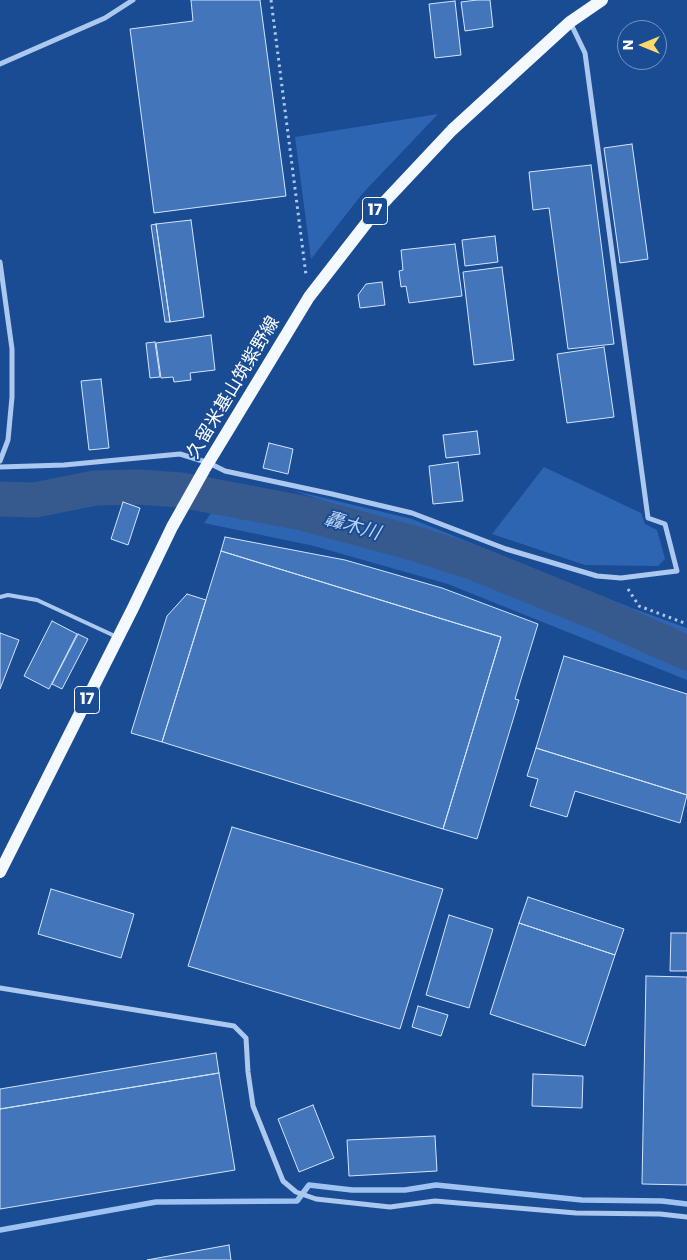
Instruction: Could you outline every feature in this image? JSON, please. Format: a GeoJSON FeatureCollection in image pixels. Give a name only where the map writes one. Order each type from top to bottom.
{"type":"FeatureCollection","features":[{"type":"Feature","properties":{"kind":"main road","name":"久留米基山筑紫野線"},"geometry":{"type":"LineString","coordinates":[[0,872],[118,638],[172,526],[309,297],[375,212],[452,130],[570,22],[602,0]]}},
{"type":"Feature","properties":{"kind":"street"},"geometry":{"type":"LineString","coordinates":[[0,64],[105,18],[133,0]]}},
{"type":"Feature","properties":{"kind":"street"},"geometry":{"type":"LineString","coordinates":[[0,467],[64,466],[180,454],[207,467],[412,513],[506,549],[597,576],[621,578],[677,571],[665,524],[648,518],[585,53],[570,22]]}},
{"type":"Feature","properties":{"kind":"street"},"geometry":{"type":"LineString","coordinates":[[0,262],[12,349],[12,397],[8,440],[0,461]]}},
{"type":"Feature","properties":{"kind":"street"},"geometry":{"type":"LineString","coordinates":[[0,988],[234,1026],[246,1038],[253,1106],[283,1181],[296,1192],[316,1199],[390,1208],[435,1201],[576,1213],[660,1214],[687,1218]]}},
{"type":"Feature","properties":{"kind":"lane"},"geometry":{"type":"LineString","coordinates":[[0,597],[8,595],[37,600],[118,638]]}},
{"type":"Feature","properties":{"kind":"path"},"geometry":{"type":"LineString","coordinates":[[271,0],[309,297]]}},
{"type":"Feature","properties":{"kind":"path"},"geometry":{"type":"LineString","coordinates":[[621,578],[639,606],[687,624]]}},
{"type":"Feature","properties":{"kind":"shaded area"},"geometry":{"type":"Polygon","coordinates":[[[438,114],[363,193],[311,259],[295,137],[438,114]]]}},
{"type":"Feature","properties":{"kind":"shaded area"},"geometry":{"type":"Polygon","coordinates":[[[544,467],[641,513],[645,524],[657,530],[665,559],[658,566],[585,565],[492,534],[544,467]]]}},
{"type":"Feature","properties":{"kind":"shaded area"},"geometry":{"type":"Polygon","coordinates":[[[291,490],[412,519],[629,607],[687,628],[687,641],[421,533],[291,490]]]}},
{"type":"Feature","properties":{"kind":"shaded area"},"geometry":{"type":"Polygon","coordinates":[[[214,509],[300,524],[457,571],[687,661],[687,680],[448,584],[314,546],[204,523],[214,509]]]}},
{"type":"Feature","properties":{"kind":"building"},"geometry":{"type":"Polygon","coordinates":[[[191,0],[260,0],[286,196],[154,213],[130,29],[193,21],[191,0]]]}},
{"type":"Feature","properties":{"kind":"building"},"geometry":{"type":"Polygon","coordinates":[[[490,0],[493,27],[465,31],[461,2],[490,0]]]}},
{"type":"Feature","properties":{"kind":"building"},"geometry":{"type":"Polygon","coordinates":[[[455,1],[461,55],[435,58],[429,4],[455,1]]]}},
{"type":"Feature","properties":{"kind":"building"},"geometry":{"type":"Polygon","coordinates":[[[632,144],[648,259],[620,263],[604,148],[632,144]]]}},
{"type":"Feature","properties":{"kind":"building"},"geometry":{"type":"Polygon","coordinates":[[[591,165],[614,344],[568,349],[549,208],[533,210],[529,172],[591,165]]]}},
{"type":"Feature","properties":{"kind":"building"},"geometry":{"type":"Polygon","coordinates":[[[191,220],[204,317],[170,322],[156,224],[191,220]]]}},
{"type":"Feature","properties":{"kind":"building"},"geometry":{"type":"Polygon","coordinates":[[[156,224],[170,322],[165,322],[151,225],[156,224]]]}},
{"type":"Feature","properties":{"kind":"building"},"geometry":{"type":"Polygon","coordinates":[[[495,236],[498,262],[465,266],[462,240],[495,236]]]}},
{"type":"Feature","properties":{"kind":"building"},"geometry":{"type":"Polygon","coordinates":[[[455,244],[462,296],[409,303],[406,286],[401,287],[399,271],[403,270],[401,250],[455,244]]]}},
{"type":"Feature","properties":{"kind":"building"},"geometry":{"type":"Polygon","coordinates":[[[502,267],[514,360],[474,365],[463,272],[502,267]]]}},
{"type":"Feature","properties":{"kind":"building"},"geometry":{"type":"Polygon","coordinates":[[[382,282],[385,305],[360,308],[358,295],[366,284],[382,282]]]}},
{"type":"Feature","properties":{"kind":"building"},"geometry":{"type":"Polygon","coordinates":[[[211,335],[215,370],[190,373],[191,380],[174,382],[173,377],[161,378],[156,343],[211,335]]]}},
{"type":"Feature","properties":{"kind":"building"},"geometry":{"type":"Polygon","coordinates":[[[155,342],[160,377],[150,378],[146,343],[155,342]]]}},
{"type":"Feature","properties":{"kind":"building"},"geometry":{"type":"Polygon","coordinates":[[[604,347],[614,417],[567,423],[557,354],[604,347]]]}},
{"type":"Feature","properties":{"kind":"building"},"geometry":{"type":"Polygon","coordinates":[[[101,379],[109,448],[89,450],[81,381],[101,379]]]}},
{"type":"Feature","properties":{"kind":"building"},"geometry":{"type":"Polygon","coordinates":[[[477,431],[480,454],[446,458],[443,435],[477,431]]]}},
{"type":"Feature","properties":{"kind":"building"},"geometry":{"type":"Polygon","coordinates":[[[269,443],[293,449],[288,474],[263,468],[269,443]]]}},
{"type":"Feature","properties":{"kind":"building"},"geometry":{"type":"Polygon","coordinates":[[[458,462],[463,501],[433,504],[429,466],[458,462]]]}},
{"type":"Feature","properties":{"kind":"building"},"geometry":{"type":"Polygon","coordinates":[[[123,502],[140,508],[128,545],[111,539],[123,502]]]}},
{"type":"Feature","properties":{"kind":"building"},"geometry":{"type":"Polygon","coordinates":[[[225,537],[345,560],[442,588],[538,624],[515,699],[519,700],[477,839],[443,829],[501,637],[221,551],[225,537]]]}},
{"type":"Feature","properties":{"kind":"building"},"geometry":{"type":"Polygon","coordinates":[[[221,551],[501,637],[443,829],[162,742],[221,551]]]}},
{"type":"Feature","properties":{"kind":"building"},"geometry":{"type":"Polygon","coordinates":[[[187,594],[206,600],[162,742],[131,733],[167,616],[187,594]]]}},
{"type":"Feature","properties":{"kind":"building"},"geometry":{"type":"Polygon","coordinates":[[[52,621],[77,634],[49,689],[24,676],[52,621]]]}},
{"type":"Feature","properties":{"kind":"building"},"geometry":{"type":"Polygon","coordinates":[[[0,633],[19,640],[0,689],[0,633]]]}},
{"type":"Feature","properties":{"kind":"building"},"geometry":{"type":"Polygon","coordinates":[[[78,634],[88,639],[62,689],[52,684],[78,634]]]}},
{"type":"Feature","properties":{"kind":"building"},"geometry":{"type":"Polygon","coordinates":[[[564,656],[687,694],[687,795],[536,748],[564,656]]]}},
{"type":"Feature","properties":{"kind":"building"},"geometry":{"type":"Polygon","coordinates":[[[536,748],[687,795],[680,823],[575,791],[567,817],[530,806],[538,779],[527,776],[536,748]]]}},
{"type":"Feature","properties":{"kind":"building"},"geometry":{"type":"Polygon","coordinates":[[[232,827],[443,889],[400,1029],[188,966],[232,827]]]}},
{"type":"Feature","properties":{"kind":"building"},"geometry":{"type":"Polygon","coordinates":[[[51,889],[134,914],[121,958],[38,934],[51,889]]]}},
{"type":"Feature","properties":{"kind":"building"},"geometry":{"type":"Polygon","coordinates":[[[528,897],[624,929],[615,955],[519,923],[528,897]]]}},
{"type":"Feature","properties":{"kind":"building"},"geometry":{"type":"Polygon","coordinates":[[[449,915],[493,929],[469,1008],[426,995],[449,915]]]}},
{"type":"Feature","properties":{"kind":"building"},"geometry":{"type":"Polygon","coordinates":[[[519,923],[615,955],[585,1046],[490,1014],[519,923]]]}},
{"type":"Feature","properties":{"kind":"building"},"geometry":{"type":"Polygon","coordinates":[[[671,933],[687,933],[687,971],[670,971],[671,933]]]}},
{"type":"Feature","properties":{"kind":"building"},"geometry":{"type":"Polygon","coordinates":[[[646,976],[687,977],[687,1185],[642,1184],[646,976]]]}},
{"type":"Feature","properties":{"kind":"building"},"geometry":{"type":"Polygon","coordinates":[[[418,1006],[448,1015],[441,1036],[412,1027],[418,1006]]]}},
{"type":"Feature","properties":{"kind":"building"},"geometry":{"type":"Polygon","coordinates":[[[216,1053],[219,1073],[0,1109],[0,1089],[216,1053]]]}},
{"type":"Feature","properties":{"kind":"building"},"geometry":{"type":"Polygon","coordinates":[[[219,1073],[235,1170],[0,1209],[0,1109],[219,1073]]]}},
{"type":"Feature","properties":{"kind":"building"},"geometry":{"type":"Polygon","coordinates":[[[533,1074],[583,1076],[582,1108],[532,1106],[533,1074]]]}},
{"type":"Feature","properties":{"kind":"building"},"geometry":{"type":"Polygon","coordinates":[[[313,1105],[334,1158],[299,1172],[278,1119],[313,1105]]]}},
{"type":"Feature","properties":{"kind":"building"},"geometry":{"type":"Polygon","coordinates":[[[435,1136],[437,1171],[349,1176],[347,1140],[435,1136]]]}},
{"type":"Feature","properties":{"kind":"building"},"geometry":{"type":"Polygon","coordinates":[[[229,1245],[231,1260],[147,1260],[229,1245]]]}},
{"type":"Feature","properties":{"kind":"waterway","name":"轟木川"},"geometry":{"type":"LineString","coordinates":[[0,499],[35,500],[95,488],[138,487],[181,490],[302,513],[413,543],[472,562],[595,612],[687,653]]}},
{"type":"Feature","properties":{"kind":"waterway"},"geometry":{"type":"LineString","coordinates":[[0,1230],[156,1202],[297,1201],[309,1185],[352,1190],[405,1190],[436,1185],[582,1200],[662,1201],[687,1204]]}}]}
